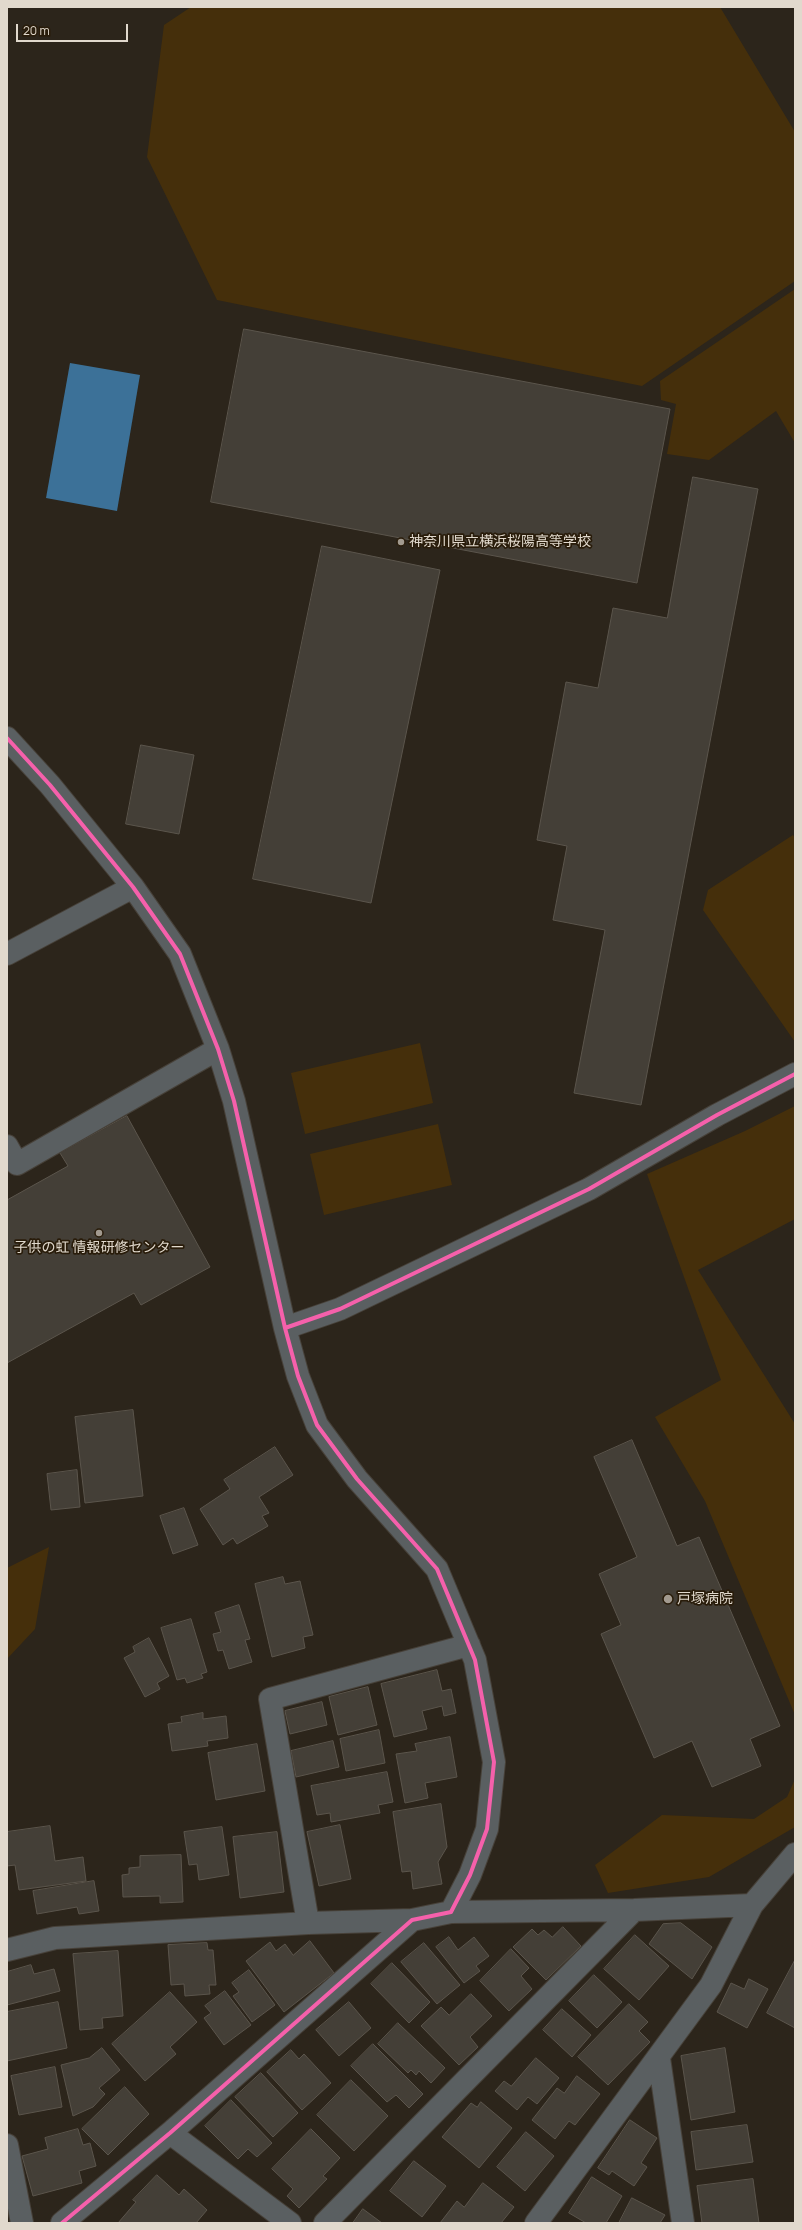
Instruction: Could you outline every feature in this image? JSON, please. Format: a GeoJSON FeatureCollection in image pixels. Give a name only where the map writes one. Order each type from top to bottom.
{"type":"FeatureCollection","features":[{"type":"Feature","properties":{"kind":"street"},"geometry":{"type":"LineString","coordinates":[[7,738],[50,785],[133,887],[180,954],[218,1049],[234,1101],[285,1328],[298,1376],[317,1425],[357,1480],[436,1569],[475,1660],[494,1762],[487,1829],[470,1875],[451,1912]]}},
{"type":"Feature","properties":{"kind":"street"},"geometry":{"type":"LineString","coordinates":[[7,954],[133,887]]}},
{"type":"Feature","properties":{"kind":"street"},"geometry":{"type":"LineString","coordinates":[[7,1146],[17,1164],[218,1049]]}},
{"type":"Feature","properties":{"kind":"street"},"geometry":{"type":"LineString","coordinates":[[285,1328],[340,1309],[589,1189],[717,1115],[795,1074]]}},
{"type":"Feature","properties":{"kind":"street"},"geometry":{"type":"LineString","coordinates":[[308,1923],[270,1699],[469,1645]]}},
{"type":"Feature","properties":{"kind":"street"},"geometry":{"type":"LineString","coordinates":[[536,2223],[659,2058],[711,1985],[752,1905],[795,1854]]}},
{"type":"Feature","properties":{"kind":"street"},"geometry":{"type":"LineString","coordinates":[[7,1950],[55,1938],[308,1923],[412,1920],[451,1912],[634,1910],[752,1905]]}},
{"type":"Feature","properties":{"kind":"street"},"geometry":{"type":"LineString","coordinates":[[325,2223],[634,1910]]}},
{"type":"Feature","properties":{"kind":"street"},"geometry":{"type":"LineString","coordinates":[[62,2223],[170,2133],[412,1920]]}},
{"type":"Feature","properties":{"kind":"street"},"geometry":{"type":"LineString","coordinates":[[659,2058],[683,2223]]}},
{"type":"Feature","properties":{"kind":"street"},"geometry":{"type":"LineString","coordinates":[[170,2133],[290,2223]]}},
{"type":"Feature","properties":{"kind":"street"},"geometry":{"type":"LineString","coordinates":[[7,2145],[22,2223]]}},
{"type":"Feature","properties":{"kind":"shaded area"},"geometry":{"type":"Polygon","coordinates":[[[191,7],[720,7],[795,132],[795,281],[642,386],[217,300],[147,157],[164,25],[191,7]]]}},
{"type":"Feature","properties":{"kind":"shaded area"},"geometry":{"type":"Polygon","coordinates":[[[795,289],[795,443],[776,411],[709,460],[667,454],[676,404],[661,400],[660,381],[795,289]]]}},
{"type":"Feature","properties":{"kind":"shaded area"},"geometry":{"type":"Polygon","coordinates":[[[793,835],[795,838],[795,1042],[703,910],[708,890],[793,835]]]}},
{"type":"Feature","properties":{"kind":"shaded area"},"geometry":{"type":"Polygon","coordinates":[[[420,1043],[433,1103],[305,1134],[291,1073],[420,1043]]]}},
{"type":"Feature","properties":{"kind":"shaded area"},"geometry":{"type":"Polygon","coordinates":[[[795,1106],[795,1219],[698,1270],[795,1424],[795,1715],[705,1501],[655,1417],[721,1380],[647,1174],[745,1131],[795,1106]]]}},
{"type":"Feature","properties":{"kind":"shaded area"},"geometry":{"type":"Polygon","coordinates":[[[438,1124],[452,1185],[324,1215],[310,1154],[438,1124]]]}},
{"type":"Feature","properties":{"kind":"shaded area"},"geometry":{"type":"Polygon","coordinates":[[[49,1547],[35,1629],[7,1659],[7,1568],[49,1547]]]}},
{"type":"Feature","properties":{"kind":"shaded area"},"geometry":{"type":"Polygon","coordinates":[[[795,1779],[795,1827],[709,1877],[608,1893],[595,1865],[662,1815],[754,1819],[787,1797],[795,1779]]]}},
{"type":"Feature","properties":{"kind":"water"},"geometry":{"type":"Polygon","coordinates":[[[70,363],[140,375],[117,511],[46,498],[70,363]]]}},
{"type":"Feature","properties":{"kind":"building"},"geometry":{"type":"Polygon","coordinates":[[[244,329],[670,409],[637,583],[211,502],[244,329]]]}},
{"type":"Feature","properties":{"kind":"building"},"geometry":{"type":"Polygon","coordinates":[[[693,477],[758,489],[641,1105],[574,1093],[605,930],[553,920],[567,846],[537,840],[566,682],[598,688],[613,608],[667,618],[693,477]]]}},
{"type":"Feature","properties":{"kind":"building"},"geometry":{"type":"Polygon","coordinates":[[[322,546],[440,570],[371,903],[253,879],[322,546]]]}},
{"type":"Feature","properties":{"kind":"building"},"geometry":{"type":"Polygon","coordinates":[[[141,745],[194,755],[179,834],[126,824],[141,745]]]}},
{"type":"Feature","properties":{"kind":"building","name":"子供の虹 情報研修センター"},"geometry":{"type":"Polygon","coordinates":[[[127,1116],[210,1267],[141,1305],[134,1293],[7,1363],[7,1200],[68,1166],[60,1153],[127,1116]]]}},
{"type":"Feature","properties":{"kind":"building"},"geometry":{"type":"Polygon","coordinates":[[[133,1410],[143,1496],[85,1503],[75,1417],[133,1410]]]}},
{"type":"Feature","properties":{"kind":"building","name":"戸塚病院"},"geometry":{"type":"Polygon","coordinates":[[[632,1440],[677,1546],[699,1537],[780,1726],[750,1739],[761,1766],[712,1787],[692,1741],[654,1758],[601,1634],[621,1625],[599,1574],[637,1557],[594,1457],[632,1440]]]}},
{"type":"Feature","properties":{"kind":"building"},"geometry":{"type":"Polygon","coordinates":[[[275,1447],[293,1475],[259,1497],[269,1513],[262,1516],[268,1526],[237,1544],[233,1538],[223,1545],[200,1509],[230,1489],[224,1480],[275,1447]]]}},
{"type":"Feature","properties":{"kind":"building"},"geometry":{"type":"Polygon","coordinates":[[[77,1470],[80,1507],[51,1510],[47,1474],[77,1470]]]}},
{"type":"Feature","properties":{"kind":"building"},"geometry":{"type":"Polygon","coordinates":[[[184,1508],[198,1545],[173,1554],[160,1516],[184,1508]]]}},
{"type":"Feature","properties":{"kind":"building"},"geometry":{"type":"Polygon","coordinates":[[[283,1577],[285,1584],[300,1581],[313,1635],[303,1637],[305,1648],[272,1657],[255,1584],[283,1577]]]}},
{"type":"Feature","properties":{"kind":"building"},"geometry":{"type":"Polygon","coordinates":[[[239,1605],[250,1639],[245,1640],[252,1662],[229,1669],[223,1650],[218,1651],[213,1634],[221,1632],[215,1613],[239,1605]]]}},
{"type":"Feature","properties":{"kind":"building"},"geometry":{"type":"Polygon","coordinates":[[[191,1619],[207,1672],[201,1674],[203,1678],[187,1683],[185,1678],[177,1680],[161,1628],[191,1619]]]}},
{"type":"Feature","properties":{"kind":"building"},"geometry":{"type":"Polygon","coordinates":[[[149,1638],[169,1676],[157,1683],[160,1689],[145,1697],[124,1658],[135,1652],[133,1647],[149,1638]]]}},
{"type":"Feature","properties":{"kind":"building"},"geometry":{"type":"Polygon","coordinates":[[[437,1670],[442,1691],[451,1689],[456,1713],[444,1716],[442,1706],[422,1711],[427,1729],[394,1737],[381,1684],[437,1670]]]}},
{"type":"Feature","properties":{"kind":"building"},"geometry":{"type":"Polygon","coordinates":[[[368,1687],[377,1725],[338,1735],[329,1697],[368,1687]]]}},
{"type":"Feature","properties":{"kind":"building"},"geometry":{"type":"Polygon","coordinates":[[[322,1702],[327,1725],[290,1734],[285,1711],[322,1702]]]}},
{"type":"Feature","properties":{"kind":"building"},"geometry":{"type":"Polygon","coordinates":[[[203,1713],[203,1719],[226,1716],[228,1738],[207,1741],[208,1746],[172,1751],[168,1724],[182,1722],[181,1717],[203,1713]]]}},
{"type":"Feature","properties":{"kind":"building"},"geometry":{"type":"Polygon","coordinates":[[[379,1730],[385,1763],[346,1771],[340,1739],[379,1730]]]}},
{"type":"Feature","properties":{"kind":"building"},"geometry":{"type":"Polygon","coordinates":[[[450,1737],[457,1777],[425,1783],[428,1798],[405,1803],[396,1754],[417,1751],[415,1744],[450,1737]]]}},
{"type":"Feature","properties":{"kind":"building"},"geometry":{"type":"Polygon","coordinates":[[[333,1741],[339,1767],[296,1777],[291,1751],[333,1741]]]}},
{"type":"Feature","properties":{"kind":"building"},"geometry":{"type":"Polygon","coordinates":[[[257,1744],[265,1791],[216,1800],[208,1753],[257,1744]]]}},
{"type":"Feature","properties":{"kind":"building"},"geometry":{"type":"Polygon","coordinates":[[[387,1772],[393,1802],[378,1805],[380,1813],[331,1822],[330,1813],[317,1815],[311,1786],[387,1772]]]}},
{"type":"Feature","properties":{"kind":"building"},"geometry":{"type":"Polygon","coordinates":[[[441,1804],[447,1847],[438,1862],[442,1884],[413,1889],[411,1871],[402,1872],[393,1812],[441,1804]]]}},
{"type":"Feature","properties":{"kind":"building"},"geometry":{"type":"Polygon","coordinates":[[[340,1825],[351,1879],[319,1886],[307,1832],[340,1825]]]}},
{"type":"Feature","properties":{"kind":"building"},"geometry":{"type":"Polygon","coordinates":[[[50,1826],[55,1861],[83,1857],[86,1881],[19,1890],[15,1865],[7,1866],[7,1832],[50,1826]]]}},
{"type":"Feature","properties":{"kind":"building"},"geometry":{"type":"Polygon","coordinates":[[[222,1827],[229,1875],[199,1880],[197,1864],[189,1865],[184,1832],[222,1827]]]}},
{"type":"Feature","properties":{"kind":"building"},"geometry":{"type":"Polygon","coordinates":[[[277,1832],[284,1892],[240,1898],[233,1837],[277,1832]]]}},
{"type":"Feature","properties":{"kind":"building"},"geometry":{"type":"Polygon","coordinates":[[[181,1855],[183,1902],[160,1903],[160,1896],[123,1897],[122,1875],[129,1874],[129,1868],[140,1867],[140,1856],[181,1855]]]}},
{"type":"Feature","properties":{"kind":"building"},"geometry":{"type":"Polygon","coordinates":[[[94,1881],[99,1911],[79,1914],[77,1907],[37,1914],[33,1891],[94,1881]]]}},
{"type":"Feature","properties":{"kind":"building"},"geometry":{"type":"Polygon","coordinates":[[[681,1923],[712,1947],[692,1979],[649,1944],[663,1924],[681,1923]]]}},
{"type":"Feature","properties":{"kind":"building"},"geometry":{"type":"Polygon","coordinates":[[[563,1927],[581,1946],[546,1980],[513,1947],[532,1929],[538,1935],[544,1930],[552,1937],[563,1927]]]}},
{"type":"Feature","properties":{"kind":"building"},"geometry":{"type":"Polygon","coordinates":[[[635,1935],[669,1966],[639,2000],[604,1969],[635,1935]]]}},
{"type":"Feature","properties":{"kind":"building"},"geometry":{"type":"Polygon","coordinates":[[[449,1937],[458,1950],[474,1937],[489,1956],[476,1966],[480,1971],[464,1983],[436,1947],[449,1937]]]}},
{"type":"Feature","properties":{"kind":"building"},"geometry":{"type":"Polygon","coordinates":[[[310,1941],[334,1973],[284,2012],[246,1961],[270,1942],[276,1951],[285,1944],[293,1955],[310,1941]]]}},
{"type":"Feature","properties":{"kind":"building"},"geometry":{"type":"Polygon","coordinates":[[[207,1943],[208,1950],[213,1950],[216,1985],[209,1985],[210,1994],[185,1996],[184,1984],[171,1985],[168,1945],[207,1943]]]}},
{"type":"Feature","properties":{"kind":"building"},"geometry":{"type":"Polygon","coordinates":[[[424,1943],[460,1985],[437,2004],[401,1962],[424,1943]]]}},
{"type":"Feature","properties":{"kind":"building"},"geometry":{"type":"Polygon","coordinates":[[[511,1949],[529,1968],[521,1976],[532,1989],[509,2011],[480,1981],[511,1949]]]}},
{"type":"Feature","properties":{"kind":"building"},"geometry":{"type":"Polygon","coordinates":[[[118,1951],[123,2016],[102,2018],[103,2028],[80,2030],[73,1954],[118,1951]]]}},
{"type":"Feature","properties":{"kind":"building"},"geometry":{"type":"Polygon","coordinates":[[[795,1960],[795,2028],[767,2013],[795,1960]]]}},
{"type":"Feature","properties":{"kind":"building"},"geometry":{"type":"Polygon","coordinates":[[[392,1963],[430,2002],[409,2023],[371,1984],[392,1963]]]}},
{"type":"Feature","properties":{"kind":"building"},"geometry":{"type":"Polygon","coordinates":[[[31,1965],[34,1974],[54,1969],[60,1991],[7,2005],[7,1972],[31,1965]]]}},
{"type":"Feature","properties":{"kind":"building"},"geometry":{"type":"Polygon","coordinates":[[[249,1970],[275,2005],[252,2022],[233,1996],[239,1992],[232,1983],[249,1970]]]}},
{"type":"Feature","properties":{"kind":"building"},"geometry":{"type":"Polygon","coordinates":[[[594,1975],[622,2002],[597,2028],[569,2001],[594,1975]]]}},
{"type":"Feature","properties":{"kind":"building"},"geometry":{"type":"Polygon","coordinates":[[[749,1979],[768,1989],[747,2028],[717,2012],[731,1983],[744,1989],[749,1979]]]}},
{"type":"Feature","properties":{"kind":"building"},"geometry":{"type":"Polygon","coordinates":[[[225,1991],[251,2025],[224,2045],[204,2018],[211,2013],[205,2006],[225,1991]]]}},
{"type":"Feature","properties":{"kind":"building"},"geometry":{"type":"Polygon","coordinates":[[[170,1992],[197,2022],[170,2047],[176,2054],[145,2081],[112,2044],[170,1992]]]}},
{"type":"Feature","properties":{"kind":"building"},"geometry":{"type":"Polygon","coordinates":[[[471,1994],[492,2016],[470,2037],[478,2047],[459,2065],[421,2026],[441,2007],[449,2015],[471,1994]]]}},
{"type":"Feature","properties":{"kind":"building"},"geometry":{"type":"Polygon","coordinates":[[[58,2002],[67,2048],[7,2061],[7,2012],[58,2002]]]}},
{"type":"Feature","properties":{"kind":"building"},"geometry":{"type":"Polygon","coordinates":[[[349,2002],[371,2028],[339,2056],[316,2030],[349,2002]]]}},
{"type":"Feature","properties":{"kind":"building"},"geometry":{"type":"Polygon","coordinates":[[[629,2004],[648,2022],[639,2031],[650,2042],[608,2085],[578,2057],[629,2004]]]}},
{"type":"Feature","properties":{"kind":"building"},"geometry":{"type":"Polygon","coordinates":[[[562,2009],[591,2035],[572,2057],[543,2030],[562,2009]]]}},
{"type":"Feature","properties":{"kind":"building"},"geometry":{"type":"Polygon","coordinates":[[[398,2023],[445,2068],[431,2083],[419,2071],[416,2075],[411,2070],[408,2073],[378,2044],[398,2023]]]}},
{"type":"Feature","properties":{"kind":"building"},"geometry":{"type":"Polygon","coordinates":[[[373,2044],[423,2094],[409,2108],[396,2095],[387,2102],[351,2066],[373,2044]]]}},
{"type":"Feature","properties":{"kind":"building"},"geometry":{"type":"Polygon","coordinates":[[[102,2048],[120,2070],[99,2088],[105,2094],[93,2107],[73,2116],[61,2065],[89,2058],[102,2048]]]}},
{"type":"Feature","properties":{"kind":"building"},"geometry":{"type":"Polygon","coordinates":[[[725,2048],[735,2112],[691,2120],[681,2056],[725,2048]]]}},
{"type":"Feature","properties":{"kind":"building"},"geometry":{"type":"Polygon","coordinates":[[[291,2050],[299,2059],[304,2054],[331,2083],[302,2110],[267,2072],[291,2050]]]}},
{"type":"Feature","properties":{"kind":"building"},"geometry":{"type":"Polygon","coordinates":[[[536,2058],[559,2078],[537,2104],[528,2097],[517,2110],[495,2091],[504,2081],[511,2086],[536,2058]]]}},
{"type":"Feature","properties":{"kind":"building"},"geometry":{"type":"Polygon","coordinates":[[[55,2067],[62,2107],[19,2115],[11,2076],[55,2067]]]}},
{"type":"Feature","properties":{"kind":"building"},"geometry":{"type":"Polygon","coordinates":[[[261,2073],[298,2113],[273,2137],[235,2097],[261,2073]]]}},
{"type":"Feature","properties":{"kind":"building"},"geometry":{"type":"Polygon","coordinates":[[[577,2076],[600,2094],[575,2125],[569,2121],[555,2139],[532,2120],[557,2088],[564,2093],[577,2076]]]}},
{"type":"Feature","properties":{"kind":"building"},"geometry":{"type":"Polygon","coordinates":[[[351,2080],[388,2116],[354,2151],[317,2115],[351,2080]]]}},
{"type":"Feature","properties":{"kind":"building"},"geometry":{"type":"Polygon","coordinates":[[[125,2087],[149,2114],[108,2155],[82,2129],[125,2087]]]}},
{"type":"Feature","properties":{"kind":"building"},"geometry":{"type":"Polygon","coordinates":[[[231,2100],[272,2143],[257,2157],[248,2149],[238,2159],[205,2126],[231,2100]]]}},
{"type":"Feature","properties":{"kind":"building"},"geometry":{"type":"Polygon","coordinates":[[[481,2102],[512,2128],[479,2168],[442,2137],[471,2103],[477,2107],[481,2102]]]}},
{"type":"Feature","properties":{"kind":"building"},"geometry":{"type":"Polygon","coordinates":[[[630,2120],[657,2138],[641,2163],[647,2167],[634,2186],[612,2171],[609,2175],[598,2168],[630,2120]]]}},
{"type":"Feature","properties":{"kind":"building"},"geometry":{"type":"Polygon","coordinates":[[[747,2125],[753,2162],[696,2170],[691,2132],[747,2125]]]}},
{"type":"Feature","properties":{"kind":"building"},"geometry":{"type":"Polygon","coordinates":[[[78,2129],[83,2145],[90,2143],[96,2166],[79,2171],[82,2183],[33,2196],[22,2156],[48,2149],[45,2138],[78,2129]]]}},
{"type":"Feature","properties":{"kind":"building"},"geometry":{"type":"Polygon","coordinates":[[[311,2129],[340,2158],[323,2176],[327,2179],[299,2208],[287,2196],[293,2189],[272,2169],[311,2129]]]}},
{"type":"Feature","properties":{"kind":"building"},"geometry":{"type":"Polygon","coordinates":[[[526,2132],[554,2156],[525,2191],[497,2167],[526,2132]]]}},
{"type":"Feature","properties":{"kind":"building"},"geometry":{"type":"Polygon","coordinates":[[[414,2161],[446,2186],[422,2217],[390,2191],[414,2161]]]}},
{"type":"Feature","properties":{"kind":"building"},"geometry":{"type":"Polygon","coordinates":[[[157,2175],[179,2195],[184,2189],[207,2210],[196,2223],[118,2223],[136,2202],[133,2200],[157,2175]]]}},
{"type":"Feature","properties":{"kind":"building"},"geometry":{"type":"Polygon","coordinates":[[[592,2177],[622,2196],[606,2223],[586,2223],[569,2213],[592,2177]]]}},
{"type":"Feature","properties":{"kind":"building"},"geometry":{"type":"Polygon","coordinates":[[[753,2179],[759,2223],[702,2223],[697,2186],[753,2179]]]}},
{"type":"Feature","properties":{"kind":"building"},"geometry":{"type":"Polygon","coordinates":[[[483,2183],[514,2207],[501,2223],[440,2223],[457,2201],[464,2207],[483,2183]]]}},
{"type":"Feature","properties":{"kind":"building"},"geometry":{"type":"Polygon","coordinates":[[[632,2198],[665,2215],[660,2223],[619,2223],[632,2198]]]}},
{"type":"Feature","properties":{"kind":"building"},"geometry":{"type":"Polygon","coordinates":[[[363,2209],[382,2223],[353,2223],[363,2209]]]}},
{"type":"Feature","properties":{"kind":"cycle path"},"geometry":{"type":"LineString","coordinates":[[7,738],[50,785],[133,887],[180,954],[218,1049],[234,1101],[285,1328],[298,1376],[317,1425],[357,1479],[437,1569],[475,1660],[494,1762],[487,1829],[470,1875],[451,1912],[412,1920],[170,2133],[62,2223]]}},
{"type":"Feature","properties":{"kind":"cycle path"},"geometry":{"type":"LineString","coordinates":[[285,1328],[340,1309],[589,1189],[717,1115],[795,1074]]}},
{"type":"Feature","properties":{"kind":"place","name":"神奈川県立横浜桜陽高等学校"},"geometry":{"type":"Point","coordinates":[401,542]}},
{"type":"Feature","properties":{"kind":"place","name":"子供の虹 情報研修センター"},"geometry":{"type":"Point","coordinates":[99,1233]}},
{"type":"Feature","properties":{"kind":"place","name":"戸塚病院"},"geometry":{"type":"Point","coordinates":[668,1599]}}]}
